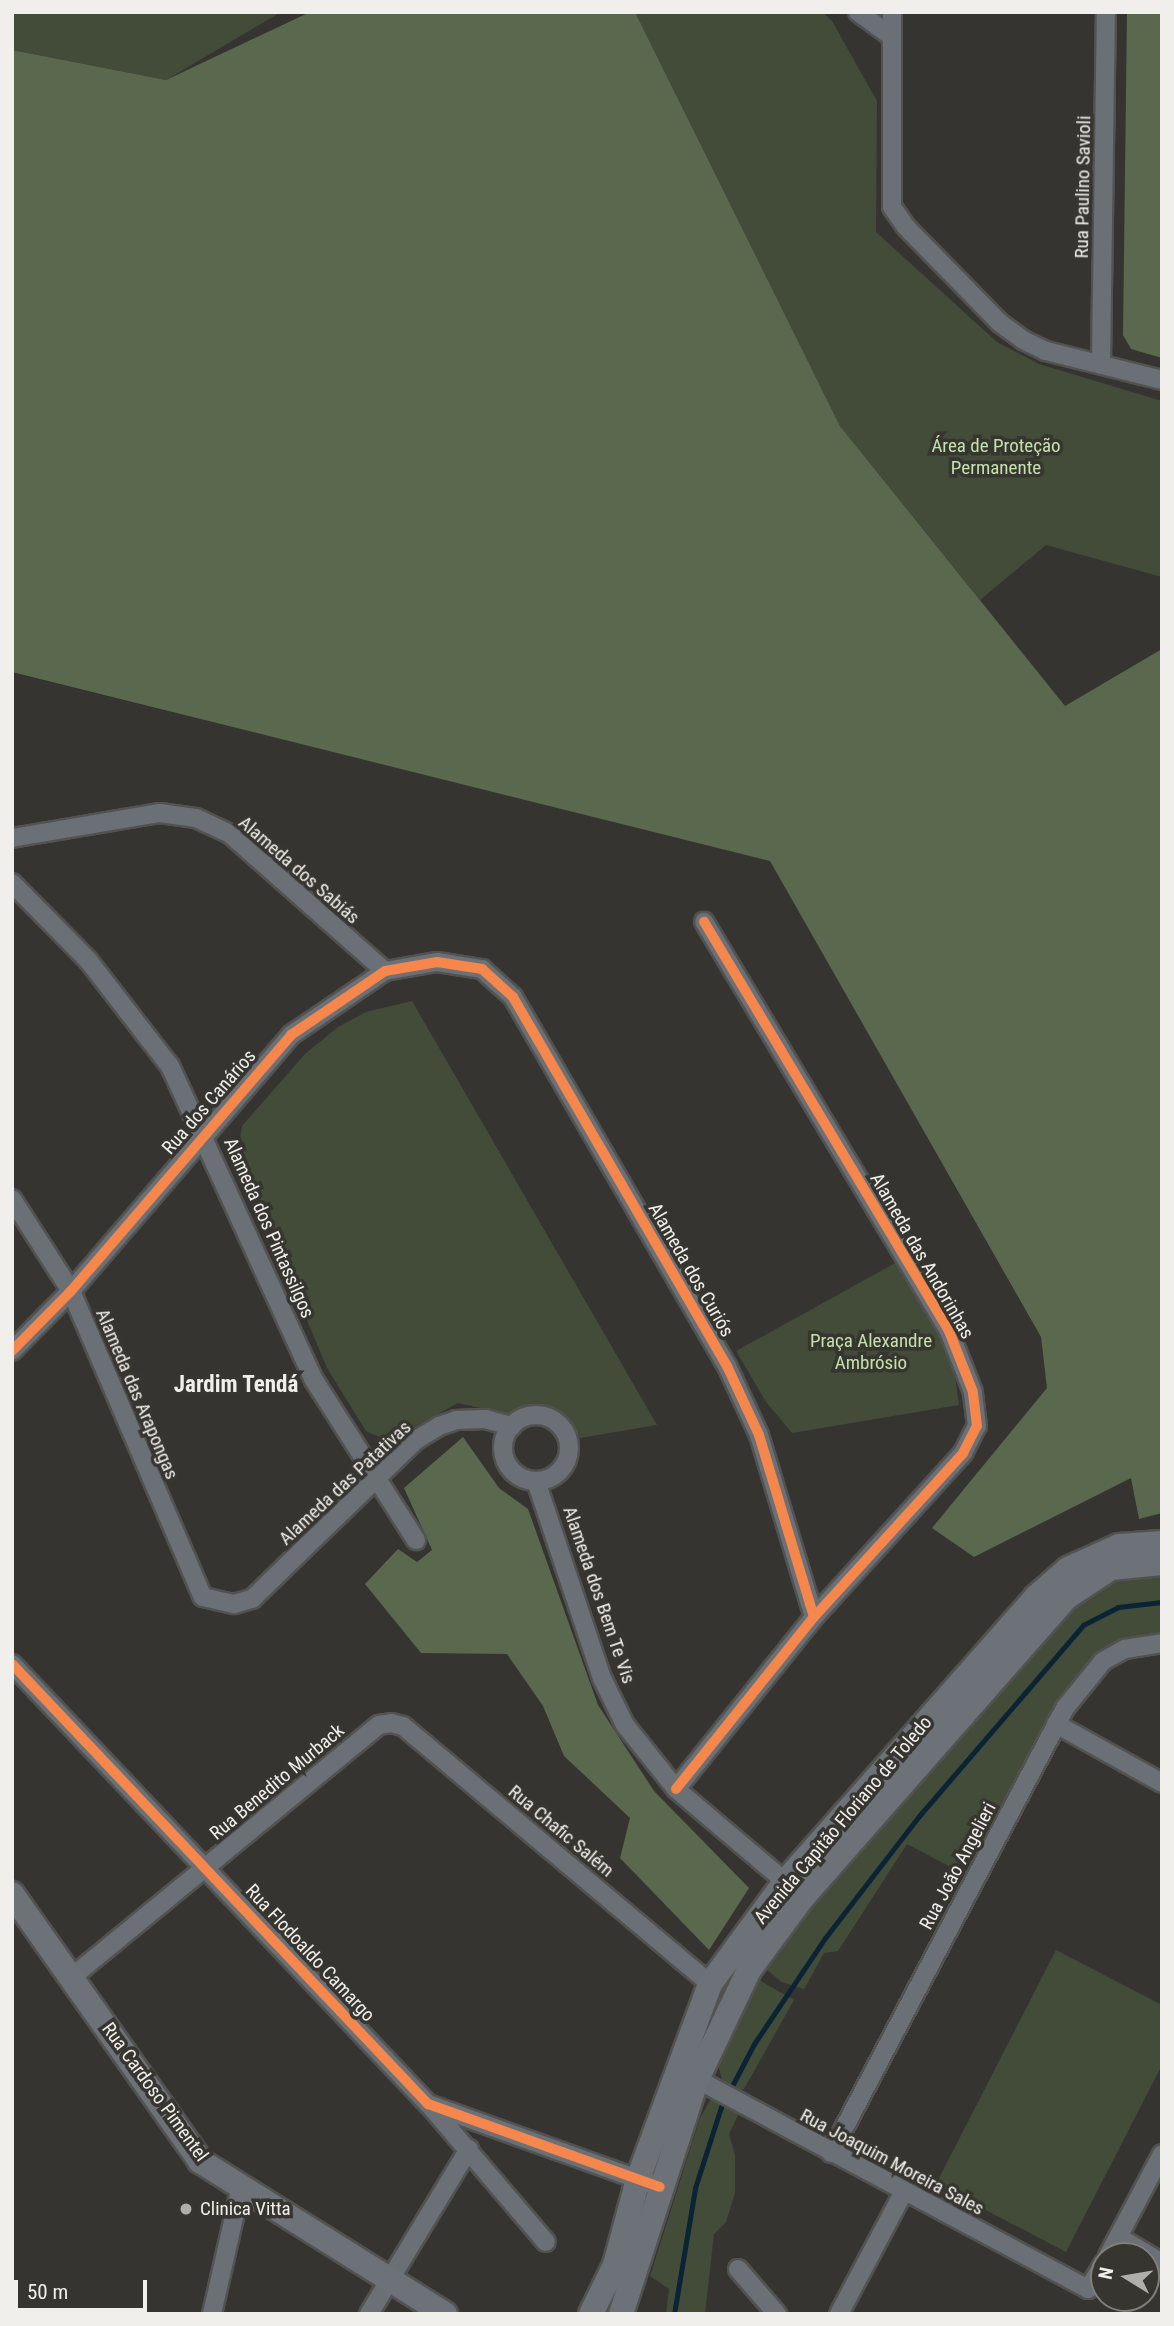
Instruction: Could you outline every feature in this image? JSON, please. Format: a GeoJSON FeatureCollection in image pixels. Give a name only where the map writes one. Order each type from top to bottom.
{"type":"FeatureCollection","features":[{"type":"Feature","properties":{"kind":"main road","name":"Avenida Capitão Floriano de Toledo"},"geometry":{"type":"LineString","coordinates":[[696,2079],[710,1984],[794,1889],[1052,1583],[1095,1553],[1119,1546],[1162,1543]]}},
{"type":"Feature","properties":{"kind":"main road","name":"Avenida Capitão Floriano de Toledo"},"geometry":{"type":"LineString","coordinates":[[592,2314],[730,2001],[794,1889],[1068,1597],[1111,1568],[1162,1563]]}},
{"type":"Feature","properties":{"kind":"main road","name":"Rua Cardoso Pimentel"},"geometry":{"type":"LineString","coordinates":[[12,1894],[200,2161],[445,2314]]}},
{"type":"Feature","properties":{"kind":"main road","name":"Avenida Capitão Floriano de Toledo"},"geometry":{"type":"LineString","coordinates":[[621,2314],[649,2183]]}},
{"type":"Feature","properties":{"kind":"street"},"geometry":{"type":"LineString","coordinates":[[858,12],[891,36]]}},
{"type":"Feature","properties":{"kind":"street"},"geometry":{"type":"LineString","coordinates":[[892,12],[892,207],[917,240],[1000,323],[1046,351],[1162,380]]}},
{"type":"Feature","properties":{"kind":"street","name":"Rua Paulino Savioli"},"geometry":{"type":"LineString","coordinates":[[1101,363],[1106,12]]}},
{"type":"Feature","properties":{"kind":"street","name":"Alameda dos Sabiás"},"geometry":{"type":"LineString","coordinates":[[12,838],[160,813],[195,818],[230,834],[385,971]]}},
{"type":"Feature","properties":{"kind":"street","name":"Alameda dos Pintassilgos"},"geometry":{"type":"LineString","coordinates":[[12,883],[88,960],[170,1066],[204,1133],[314,1380],[416,1540]]}},
{"type":"Feature","properties":{"kind":"street","name":"Alameda das Andorinhas"},"geometry":{"type":"LineString","coordinates":[[676,1789],[814,1617],[963,1453],[977,1426],[973,1392],[949,1331],[704,922]]}},
{"type":"Feature","properties":{"kind":"street","name":"Rua dos Canários"},"geometry":{"type":"LineString","coordinates":[[12,1351],[71,1291],[290,1035],[385,971],[437,962],[482,969]]}},
{"type":"Feature","properties":{"kind":"street","name":"Alameda dos Curiós"},"geometry":{"type":"LineString","coordinates":[[482,969],[513,997],[727,1366],[758,1435],[814,1617]]}},
{"type":"Feature","properties":{"kind":"street","name":"Alameda das Arapongas"},"geometry":{"type":"LineString","coordinates":[[12,1199],[71,1291],[194,1582],[203,1597],[218,1602]]}},
{"type":"Feature","properties":{"kind":"street"},"geometry":{"type":"LineString","coordinates":[[527,1416],[546,1416],[566,1434],[566,1462],[554,1476],[536,1481],[519,1475],[507,1461],[504,1443],[512,1426],[527,1416]]}},
{"type":"Feature","properties":{"kind":"street","name":"Alameda das Patativas"},"geometry":{"type":"LineString","coordinates":[[218,1602],[253,1599],[377,1482],[416,1440],[439,1426],[485,1419],[512,1426]]}},
{"type":"Feature","properties":{"kind":"street","name":"Alameda dos Bem Te Vis"},"geometry":{"type":"LineString","coordinates":[[536,1481],[602,1678],[625,1725],[676,1789],[794,1889]]}},
{"type":"Feature","properties":{"kind":"street","name":"Rua João Angelieri"},"geometry":{"type":"LineString","coordinates":[[831,2153],[1056,1724],[1084,1680],[1103,1661],[1125,1649],[1162,1643]]}},
{"type":"Feature","properties":{"kind":"street","name":"Rua Flodoaldo Camargo"},"geometry":{"type":"LineString","coordinates":[[12,1664],[469,2148],[546,2242]]}},
{"type":"Feature","properties":{"kind":"street"},"geometry":{"type":"LineString","coordinates":[[1056,1724],[1162,1783]]}},
{"type":"Feature","properties":{"kind":"street","name":"Rua Benedito Murback"},"geometry":{"type":"LineString","coordinates":[[72,1977],[379,1725]]}},
{"type":"Feature","properties":{"kind":"street","name":"Rua Chafic Salém"},"geometry":{"type":"LineString","coordinates":[[379,1725],[403,1726],[710,1984]]}},
{"type":"Feature","properties":{"kind":"street","name":"Rua Joaquim Moreira Sales"},"geometry":{"type":"LineString","coordinates":[[696,2079],[903,2193],[1088,2289],[1090,2286]]}},
{"type":"Feature","properties":{"kind":"street","name":"Rua Flodoaldo Camargo"},"geometry":{"type":"LineString","coordinates":[[428,2104],[649,2183]]}},
{"type":"Feature","properties":{"kind":"street"},"geometry":{"type":"LineString","coordinates":[[369,2314],[469,2148]]}},
{"type":"Feature","properties":{"kind":"street"},"geometry":{"type":"LineString","coordinates":[[1117,2242],[1162,2154]]}},
{"type":"Feature","properties":{"kind":"street"},"geometry":{"type":"LineString","coordinates":[[212,2314],[241,2186]]}},
{"type":"Feature","properties":{"kind":"street"},"geometry":{"type":"LineString","coordinates":[[839,2314],[903,2193]]}},
{"type":"Feature","properties":{"kind":"street"},"geometry":{"type":"LineString","coordinates":[[1120,2238],[1162,2263]]}},
{"type":"Feature","properties":{"kind":"street"},"geometry":{"type":"LineString","coordinates":[[738,2269],[777,2314]]}},
{"type":"Feature","properties":{"kind":"green space"},"geometry":{"type":"Polygon","coordinates":[[[12,12],[281,12],[166,80],[12,50],[12,12]]]}},
{"type":"Feature","properties":{"kind":"green space"},"geometry":{"type":"Polygon","coordinates":[[[310,12],[635,12],[840,426],[1065,706],[1162,649],[1162,1513],[1139,1519],[1131,1478],[974,1557],[932,1528],[1047,1388],[1041,1337],[770,861],[12,672],[12,50],[166,80],[310,12]]]}},
{"type":"Feature","properties":{"kind":"green space","name":"Área de Proteção Permanente"},"geometry":{"type":"Polygon","coordinates":[[[635,12],[822,12],[832,21],[877,101],[876,232],[997,342],[1039,364],[1162,401],[1162,577],[1046,545],[980,600],[840,426],[635,12]]]}},
{"type":"Feature","properties":{"kind":"green space"},"geometry":{"type":"Polygon","coordinates":[[[1127,12],[1162,12],[1162,358],[1131,349],[1123,335],[1127,12]]]}},
{"type":"Feature","properties":{"kind":"green space"},"geometry":{"type":"Polygon","coordinates":[[[412,1001],[657,1425],[580,1438],[567,1422],[551,1413],[512,1415],[458,1403],[399,1435],[379,1437],[366,1431],[327,1368],[243,1167],[238,1150],[242,1126],[305,1054],[338,1027],[366,1012],[412,1001]]]}},
{"type":"Feature","properties":{"kind":"green space","name":"Praça Alexandre Ambrósio"},"geometry":{"type":"Polygon","coordinates":[[[897,1262],[941,1336],[955,1375],[959,1405],[792,1433],[766,1402],[736,1351],[897,1262]]]}},
{"type":"Feature","properties":{"kind":"green space"},"geometry":{"type":"Polygon","coordinates":[[[463,1437],[499,1488],[528,1509],[598,1705],[654,1791],[749,1888],[709,1950],[620,1858],[630,1818],[564,1756],[543,1706],[507,1654],[421,1653],[365,1584],[398,1549],[417,1562],[432,1550],[404,1488],[463,1437]]]}},
{"type":"Feature","properties":{"kind":"green space"},"geometry":{"type":"Polygon","coordinates":[[[1143,1574],[1162,1574],[1162,1634],[1127,1639],[1101,1652],[1072,1685],[968,1876],[907,1844],[838,1951],[824,1953],[804,1989],[782,1982],[767,1970],[806,1914],[884,1820],[1083,1598],[1111,1583],[1143,1574]]]}},
{"type":"Feature","properties":{"kind":"green space"},"geometry":{"type":"Polygon","coordinates":[[[1056,1950],[1162,2005],[1162,2065],[1066,2252],[936,2184],[1056,1950]]]}},
{"type":"Feature","properties":{"kind":"green space"},"geometry":{"type":"Polygon","coordinates":[[[759,1980],[794,2000],[744,2089],[735,2091],[723,2084],[716,2056],[759,1980]]]}},
{"type":"Feature","properties":{"kind":"green space"},"geometry":{"type":"Polygon","coordinates":[[[712,2097],[739,2113],[729,2134],[735,2155],[735,2193],[726,2222],[714,2234],[705,2314],[666,2314],[669,2289],[650,2276],[700,2118],[712,2097]]]}},
{"type":"Feature","properties":{"kind":"waterway"},"geometry":{"type":"LineString","coordinates":[[674,2314],[695,2188],[721,2107],[754,2044],[825,1938],[919,1816],[1083,1625],[1118,1607],[1162,1602]]}},
{"type":"Feature","properties":{"kind":"cycle path"},"geometry":{"type":"LineString","coordinates":[[676,1789],[814,1617],[963,1453],[977,1426],[973,1392],[949,1331],[704,922]]}},
{"type":"Feature","properties":{"kind":"cycle path"},"geometry":{"type":"LineString","coordinates":[[12,1351],[71,1291],[291,1035],[385,971],[437,962],[482,969],[513,997],[727,1366],[759,1435],[814,1617]]}},
{"type":"Feature","properties":{"kind":"cycle path"},"geometry":{"type":"LineString","coordinates":[[12,1664],[428,2104],[660,2187]]}},
{"type":"Feature","properties":{"kind":"place","name":"Clinica Vitta"},"geometry":{"type":"Point","coordinates":[186,2209]}},
{"type":"Feature","properties":{"kind":"district","name":"Jardim Tendá"},"geometry":{"type":"Point","coordinates":[236,1385]}}]}
